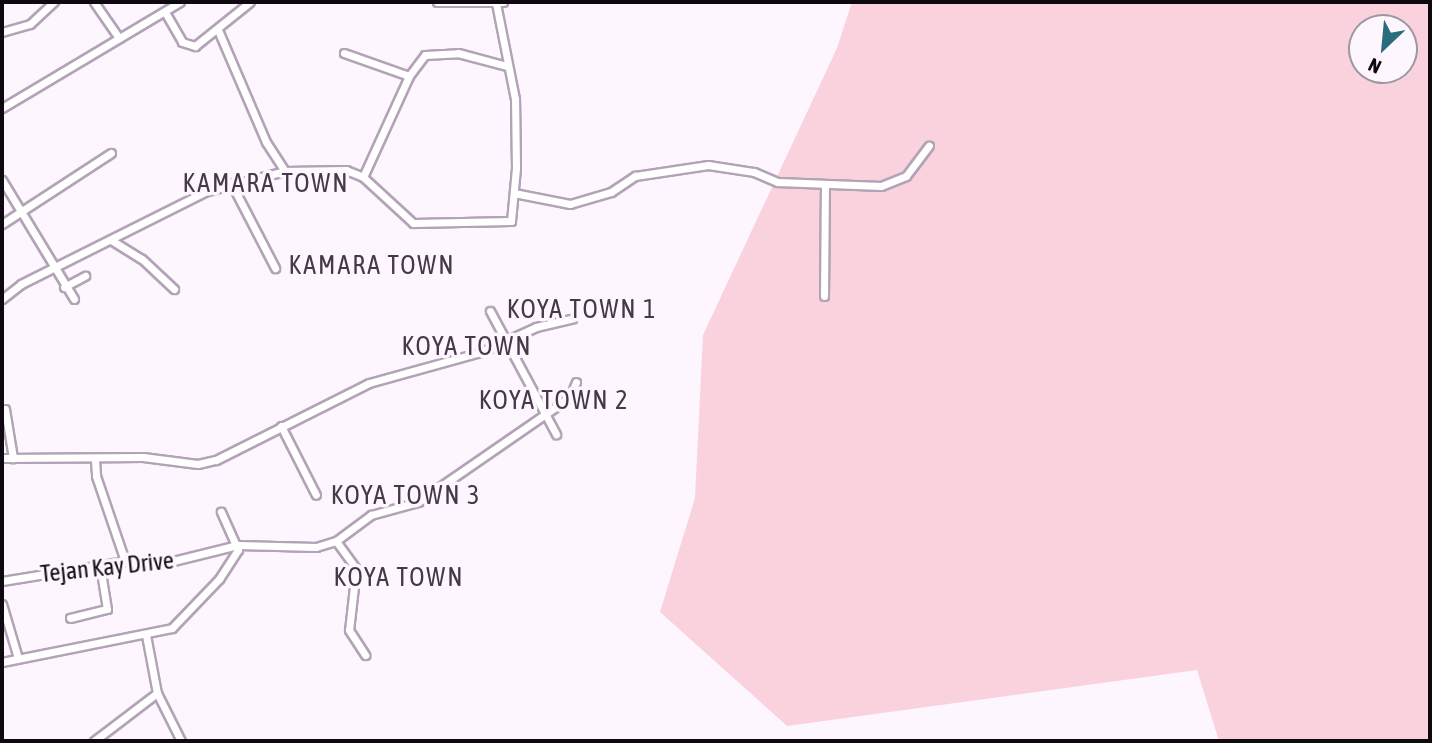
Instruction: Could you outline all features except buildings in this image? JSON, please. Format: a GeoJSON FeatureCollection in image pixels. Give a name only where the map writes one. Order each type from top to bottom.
{"type":"FeatureCollection","features":[{"type":"Feature","properties":{"kind":"street"},"geometry":{"type":"LineString","coordinates":[[2,32],[30,24],[54,2]]}},
{"type":"Feature","properties":{"kind":"street"},"geometry":{"type":"LineString","coordinates":[[94,2],[119,38]]}},
{"type":"Feature","properties":{"kind":"street"},"geometry":{"type":"LineString","coordinates":[[2,108],[180,2]]}},
{"type":"Feature","properties":{"kind":"street"},"geometry":{"type":"LineString","coordinates":[[164,12],[181,42],[189,46],[218,30],[250,2]]}},
{"type":"Feature","properties":{"kind":"street"},"geometry":{"type":"LineString","coordinates":[[2,299],[111,240],[232,183],[285,171],[346,170],[363,177],[413,223],[511,221],[514,194],[515,99],[507,66],[500,2],[437,2]]}},
{"type":"Feature","properties":{"kind":"street"},"geometry":{"type":"LineString","coordinates":[[218,30],[265,142],[285,171]]}},
{"type":"Feature","properties":{"kind":"street"},"geometry":{"type":"LineString","coordinates":[[344,53],[409,76]]}},
{"type":"Feature","properties":{"kind":"street"},"geometry":{"type":"LineString","coordinates":[[363,177],[409,76],[425,55],[458,53],[507,66]]}},
{"type":"Feature","properties":{"kind":"street"},"geometry":{"type":"LineString","coordinates":[[514,194],[570,204],[611,192],[635,176],[708,165],[754,172],[778,182],[825,186],[881,186],[906,176],[929,146]]}},
{"type":"Feature","properties":{"kind":"street"},"geometry":{"type":"LineString","coordinates":[[2,223],[21,214],[111,153]]}},
{"type":"Feature","properties":{"kind":"street"},"geometry":{"type":"LineString","coordinates":[[2,182],[64,287],[74,299]]}},
{"type":"Feature","properties":{"kind":"street"},"geometry":{"type":"LineString","coordinates":[[232,183],[275,268]]}},
{"type":"Feature","properties":{"kind":"street"},"geometry":{"type":"LineString","coordinates":[[824,296],[825,186]]}},
{"type":"Feature","properties":{"kind":"street"},"geometry":{"type":"LineString","coordinates":[[111,240],[142,259],[174,289]]}},
{"type":"Feature","properties":{"kind":"street"},"geometry":{"type":"LineString","coordinates":[[64,287],[85,276]]}},
{"type":"Feature","properties":{"kind":"street"},"geometry":{"type":"LineString","coordinates":[[490,311],[556,434]]}},
{"type":"Feature","properties":{"kind":"street"},"geometry":{"type":"LineString","coordinates":[[2,458],[94,460],[143,457],[198,464],[216,460],[369,383],[507,341],[536,327],[572,319]]}},
{"type":"Feature","properties":{"kind":"street","name":"Tejan Kay Drive"},"geometry":{"type":"LineString","coordinates":[[2,581],[125,561],[161,564],[238,545],[316,547],[336,541],[371,515],[418,502],[570,397],[576,382]]}},
{"type":"Feature","properties":{"kind":"street"},"geometry":{"type":"LineString","coordinates":[[5,409],[13,458]]}},
{"type":"Feature","properties":{"kind":"street"},"geometry":{"type":"LineString","coordinates":[[281,426],[316,495]]}},
{"type":"Feature","properties":{"kind":"street"},"geometry":{"type":"LineString","coordinates":[[94,460],[96,476],[125,561]]}},
{"type":"Feature","properties":{"kind":"street"},"geometry":{"type":"LineString","coordinates":[[2,662],[172,628],[219,579],[238,545],[221,512]]}},
{"type":"Feature","properties":{"kind":"street"},"geometry":{"type":"LineString","coordinates":[[336,541],[356,569],[349,630],[365,655]]}},
{"type":"Feature","properties":{"kind":"street"},"geometry":{"type":"LineString","coordinates":[[70,618],[107,609],[100,566]]}},
{"type":"Feature","properties":{"kind":"street"},"geometry":{"type":"LineString","coordinates":[[2,604],[18,658]]}},
{"type":"Feature","properties":{"kind":"street"},"geometry":{"type":"LineString","coordinates":[[146,635],[157,693],[181,741]]}},
{"type":"Feature","properties":{"kind":"street"},"geometry":{"type":"LineString","coordinates":[[94,741],[157,693]]}},
{"type":"Feature","properties":{"kind":"shaded area"},"geometry":{"type":"Polygon","coordinates":[[[852,2],[1430,2],[1430,741],[1219,741],[1197,670],[787,726],[660,612],[695,498],[703,335],[837,48],[852,2]]]}},
{"type":"Feature","properties":{"kind":"district","name":"KAMARA TOWN"},"geometry":{"type":"Point","coordinates":[266,184]}},
{"type":"Feature","properties":{"kind":"district","name":"KAMARA TOWN"},"geometry":{"type":"Point","coordinates":[372,266]}},
{"type":"Feature","properties":{"kind":"district","name":"KOYA TOWN 1"},"geometry":{"type":"Point","coordinates":[582,310]}},
{"type":"Feature","properties":{"kind":"district","name":"KOYA TOWN"},"geometry":{"type":"Point","coordinates":[467,347]}},
{"type":"Feature","properties":{"kind":"district","name":"KOYA TOWN 2"},"geometry":{"type":"Point","coordinates":[554,401]}},
{"type":"Feature","properties":{"kind":"district","name":"KOYA TOWN 3"},"geometry":{"type":"Point","coordinates":[406,496]}},
{"type":"Feature","properties":{"kind":"district","name":"KOYA TOWN"},"geometry":{"type":"Point","coordinates":[399,578]}}]}
